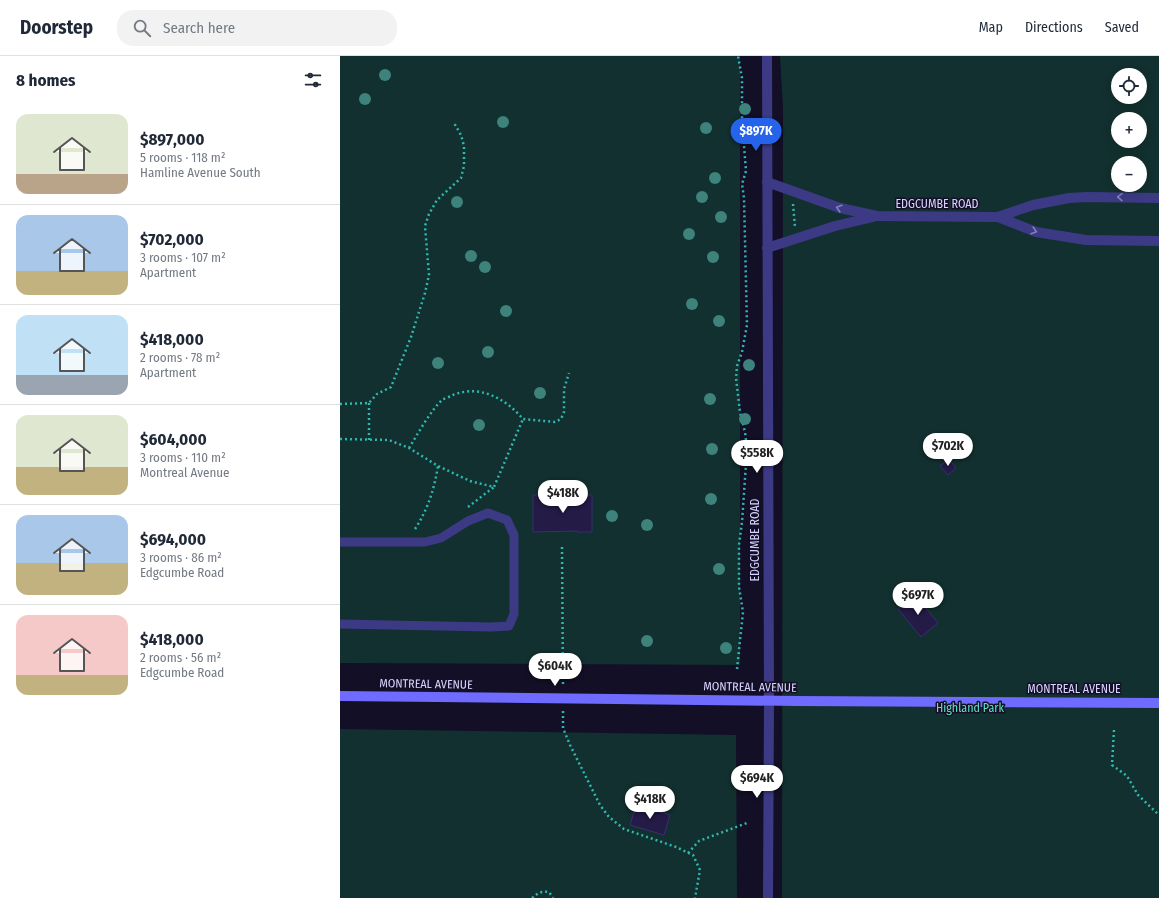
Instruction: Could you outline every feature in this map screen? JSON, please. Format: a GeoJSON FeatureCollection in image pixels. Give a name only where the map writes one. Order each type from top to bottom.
{"type":"FeatureCollection","features":[{"type":"Feature","properties":{"kind":"main road","name":"MONTREAL AVENUE"},"geometry":{"type":"LineString","coordinates":[[340,696],[1159,702]]}},
{"type":"Feature","properties":{"kind":"street"},"geometry":{"type":"LineString","coordinates":[[767,56],[767,248]]}},
{"type":"Feature","properties":{"kind":"street","name":"EDGCUMBE ROAD"},"geometry":{"type":"LineString","coordinates":[[767,182],[840,208],[877,216],[998,217],[1033,205],[1068,198],[1159,198]]}},
{"type":"Feature","properties":{"kind":"street","name":"EDGCUMBE ROAD"},"geometry":{"type":"LineString","coordinates":[[768,898],[769,700],[767,248],[835,226],[877,216]]}},
{"type":"Feature","properties":{"kind":"street","name":"EDGCUMBE ROAD"},"geometry":{"type":"LineString","coordinates":[[998,217],[1036,232],[1086,240],[1159,241]]}},
{"type":"Feature","properties":{"kind":"lane"},"geometry":{"type":"LineString","coordinates":[[340,542],[425,542],[441,538],[468,521],[488,513],[507,520],[514,535],[514,614],[509,626],[491,627],[340,624]]}},
{"type":"Feature","properties":{"kind":"path"},"geometry":{"type":"LineString","coordinates":[[736,669],[743,612],[739,587],[739,545],[742,522],[746,449],[745,432],[740,412],[736,378],[737,366],[742,352],[748,325],[744,198],[742,184],[746,171],[742,121],[742,78],[738,56]]}},
{"type":"Feature","properties":{"kind":"path"},"geometry":{"type":"LineString","coordinates":[[370,440],[369,403],[377,394],[391,387],[412,337],[426,293],[428,274],[425,226],[429,214],[437,200],[461,178],[464,166],[464,146],[461,135],[454,123]]}},
{"type":"Feature","properties":{"kind":"path"},"geometry":{"type":"LineString","coordinates":[[409,448],[427,419],[442,400],[461,392],[478,391],[500,398],[516,411],[523,420],[555,422],[561,419],[564,412],[564,389],[569,373]]}},
{"type":"Feature","properties":{"kind":"path"},"geometry":{"type":"LineString","coordinates":[[340,404],[369,403]]}},
{"type":"Feature","properties":{"kind":"path"},"geometry":{"type":"LineString","coordinates":[[466,508],[494,487],[523,420]]}},
{"type":"Feature","properties":{"kind":"path"},"geometry":{"type":"LineString","coordinates":[[340,439],[389,440],[409,448],[438,466],[470,481],[494,487]]}},
{"type":"Feature","properties":{"kind":"path"},"geometry":{"type":"LineString","coordinates":[[415,530],[429,504],[435,487],[438,466]]}},
{"type":"Feature","properties":{"kind":"path"},"geometry":{"type":"LineString","coordinates":[[408,529],[421,529]]}},
{"type":"Feature","properties":{"kind":"path"},"geometry":{"type":"LineString","coordinates":[[562,547],[563,728],[600,806],[610,817],[624,829],[676,847],[693,855],[700,870],[695,898]]}},
{"type":"Feature","properties":{"kind":"path"},"geometry":{"type":"LineString","coordinates":[[1114,730],[1112,765],[1127,776],[1138,794],[1159,815]]}},
{"type":"Feature","properties":{"kind":"path"},"geometry":{"type":"LineString","coordinates":[[688,853],[699,841],[747,823]]}},
{"type":"Feature","properties":{"kind":"path"},"geometry":{"type":"LineString","coordinates":[[532,898],[543,891],[549,892],[554,898]]}},
{"type":"Feature","properties":{"kind":"green space"},"geometry":{"type":"Polygon","coordinates":[[[340,56],[740,56],[740,665],[340,663],[340,56]]]}},
{"type":"Feature","properties":{"kind":"green space","name":"Highland Park"},"geometry":{"type":"Polygon","coordinates":[[[780,56],[1159,56],[1159,898],[782,898],[783,107],[780,56]]]}},
{"type":"Feature","properties":{"kind":"green space"},"geometry":{"type":"Polygon","coordinates":[[[340,729],[736,735],[737,898],[340,898],[340,729]]]}},
{"type":"Feature","properties":{"kind":"building"},"geometry":{"type":"Polygon","coordinates":[[[949,459],[956,468],[948,475],[940,466],[949,459]]]}},
{"type":"Feature","properties":{"kind":"building"},"geometry":{"type":"Polygon","coordinates":[[[533,495],[592,495],[592,532],[533,532],[533,495]]]}},
{"type":"Feature","properties":{"kind":"building"},"geometry":{"type":"Polygon","coordinates":[[[915,595],[938,623],[921,637],[898,609],[915,595]]]}},
{"type":"Feature","properties":{"kind":"building"},"geometry":{"type":"Polygon","coordinates":[[[636,805],[670,815],[664,835],[630,825],[636,805]]]}}]}
